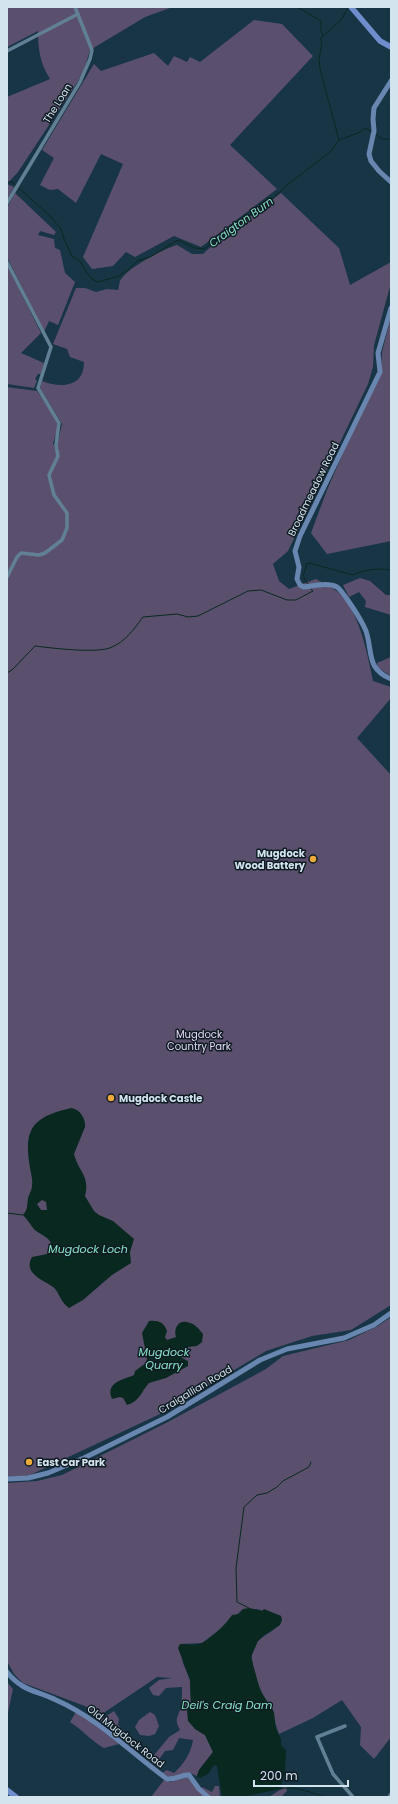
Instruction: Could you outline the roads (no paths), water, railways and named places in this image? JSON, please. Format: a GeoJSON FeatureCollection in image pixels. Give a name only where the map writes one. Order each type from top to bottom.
{"type":"FeatureCollection","features":[{"type":"Feature","properties":{"kind":"main road"},"geometry":{"type":"LineString","coordinates":[[351,7],[380,41],[391,48]]}},
{"type":"Feature","properties":{"kind":"main road"},"geometry":{"type":"LineString","coordinates":[[7,1790],[16,1797]]}},
{"type":"Feature","properties":{"kind":"street","name":"The Loan"},"geometry":{"type":"LineString","coordinates":[[7,203],[80,82],[90,59],[92,50],[75,7]]}},
{"type":"Feature","properties":{"kind":"street"},"geometry":{"type":"LineString","coordinates":[[7,51],[78,14]]}},
{"type":"Feature","properties":{"kind":"street"},"geometry":{"type":"LineString","coordinates":[[391,81],[374,108],[374,133],[369,154],[371,161],[391,182]]}},
{"type":"Feature","properties":{"kind":"street"},"geometry":{"type":"LineString","coordinates":[[7,262],[51,347],[38,388],[60,423],[56,444],[58,456],[49,475],[54,495],[67,513],[67,528],[62,540],[45,553],[39,555],[21,553],[17,557],[7,577]]}},
{"type":"Feature","properties":{"kind":"street","name":"Broadmeadow Road"},"geometry":{"type":"LineString","coordinates":[[391,308],[378,353],[380,372],[297,544],[295,554],[299,567],[297,579],[300,585],[306,587],[313,585],[332,586],[340,590],[357,612],[365,629],[374,666],[377,672],[391,679]]}},
{"type":"Feature","properties":{"kind":"street","name":"Craigallian Road"},"geometry":{"type":"LineString","coordinates":[[7,1479],[28,1478],[48,1473],[84,1458],[167,1417],[260,1360],[287,1349],[344,1338],[374,1325],[391,1313]]}},
{"type":"Feature","properties":{"kind":"street","name":"Old Mugdock Road"},"geometry":{"type":"LineString","coordinates":[[7,1672],[18,1685],[56,1699],[84,1713],[168,1779],[173,1780],[189,1775],[199,1789],[208,1797]]}},
{"type":"Feature","properties":{"kind":"street"},"geometry":{"type":"LineString","coordinates":[[345,1726],[318,1737],[333,1774],[352,1797]]}},
{"type":"Feature","properties":{"kind":"water","name":"Mugdock Loch"},"geometry":{"type":"Polygon","coordinates":[[[71,1108],[77,1110],[82,1115],[85,1124],[74,1154],[85,1178],[85,1196],[94,1211],[99,1215],[113,1221],[134,1239],[130,1252],[131,1263],[112,1275],[83,1300],[69,1308],[53,1287],[38,1278],[30,1269],[32,1257],[47,1254],[52,1249],[50,1241],[36,1231],[23,1215],[27,1209],[28,1198],[32,1189],[28,1154],[30,1134],[39,1120],[71,1108]],[[42,1200],[37,1204],[41,1210],[47,1210],[46,1202],[42,1200]]]}},
{"type":"Feature","properties":{"kind":"water","name":"Mugdock Quarry"},"geometry":{"type":"Polygon","coordinates":[[[149,1321],[158,1321],[164,1326],[167,1331],[165,1337],[167,1340],[176,1337],[175,1330],[180,1323],[190,1323],[196,1326],[203,1334],[202,1342],[197,1346],[188,1347],[182,1354],[182,1358],[188,1361],[188,1366],[166,1378],[149,1383],[134,1402],[127,1405],[123,1398],[120,1397],[112,1399],[110,1393],[111,1389],[116,1382],[134,1375],[135,1371],[146,1363],[147,1359],[142,1333],[149,1321]]]}},
{"type":"Feature","properties":{"kind":"water","name":"Deil's Craig Dam"},"geometry":{"type":"Polygon","coordinates":[[[249,1608],[262,1611],[264,1609],[281,1616],[282,1620],[280,1625],[264,1635],[258,1641],[251,1657],[260,1690],[274,1712],[276,1729],[281,1739],[281,1745],[286,1750],[285,1773],[280,1789],[243,1797],[222,1797],[217,1766],[214,1765],[208,1774],[200,1778],[197,1776],[199,1770],[213,1752],[205,1735],[195,1729],[188,1721],[187,1711],[191,1705],[190,1680],[178,1648],[180,1644],[194,1645],[202,1643],[210,1638],[232,1615],[239,1614],[243,1609],[249,1608]]]}},
{"type":"Feature","properties":{"kind":"waterway"},"geometry":{"type":"LineString","coordinates":[[297,7],[321,21],[321,31],[323,36]]}},
{"type":"Feature","properties":{"kind":"waterway"},"geometry":{"type":"LineString","coordinates":[[339,140],[320,69],[319,59],[322,42],[320,39],[341,20],[348,8]]}},
{"type":"Feature","properties":{"kind":"waterway","name":"Craigton Burn"},"geometry":{"type":"LineString","coordinates":[[7,182],[12,182],[50,216],[61,229],[72,256],[80,261],[92,279],[98,282],[119,276],[137,261],[150,257],[178,240],[195,248],[204,249],[271,200],[286,186],[331,151],[339,140],[358,133],[366,128],[372,132]]}},
{"type":"Feature","properties":{"kind":"waterway","name":"Craigton Burn"},"geometry":{"type":"LineString","coordinates":[[375,134],[382,139],[391,139]]}},
{"type":"Feature","properties":{"kind":"waterway"},"geometry":{"type":"LineString","coordinates":[[308,584],[303,575],[306,564],[309,563],[353,575],[362,571],[381,569],[391,570]]}},
{"type":"Feature","properties":{"kind":"waterway"},"geometry":{"type":"LineString","coordinates":[[7,673],[12,670],[35,646],[75,650],[106,649],[126,638],[143,617],[177,614],[188,617],[198,616],[248,591],[261,590],[287,600],[296,600],[313,591],[310,588]]}},
{"type":"Feature","properties":{"kind":"waterway"},"geometry":{"type":"LineString","coordinates":[[7,1213],[23,1215]]}},
{"type":"Feature","properties":{"kind":"waterway"},"geometry":{"type":"LineString","coordinates":[[249,1608],[237,1602],[236,1568],[244,1507],[257,1495],[267,1493],[283,1481],[309,1467],[311,1462]]}},
{"type":"Feature","properties":{"kind":"waterway"},"geometry":{"type":"LineString","coordinates":[[280,1789],[296,1789],[325,1797]]}},
{"type":"Feature","properties":{"kind":"place","name":"Mugdock Wood Battery"},"geometry":{"type":"Point","coordinates":[313,859]}},
{"type":"Feature","properties":{"kind":"place","name":"Mugdock Castle"},"geometry":{"type":"Point","coordinates":[111,1098]}},
{"type":"Feature","properties":{"kind":"place","name":"East Car Park"},"geometry":{"type":"Point","coordinates":[29,1462]}},
{"type":"Feature","properties":{"kind":"park label","name":"Mugdock Country Park"},"geometry":{"type":"Point","coordinates":[199,1040]}}]}
